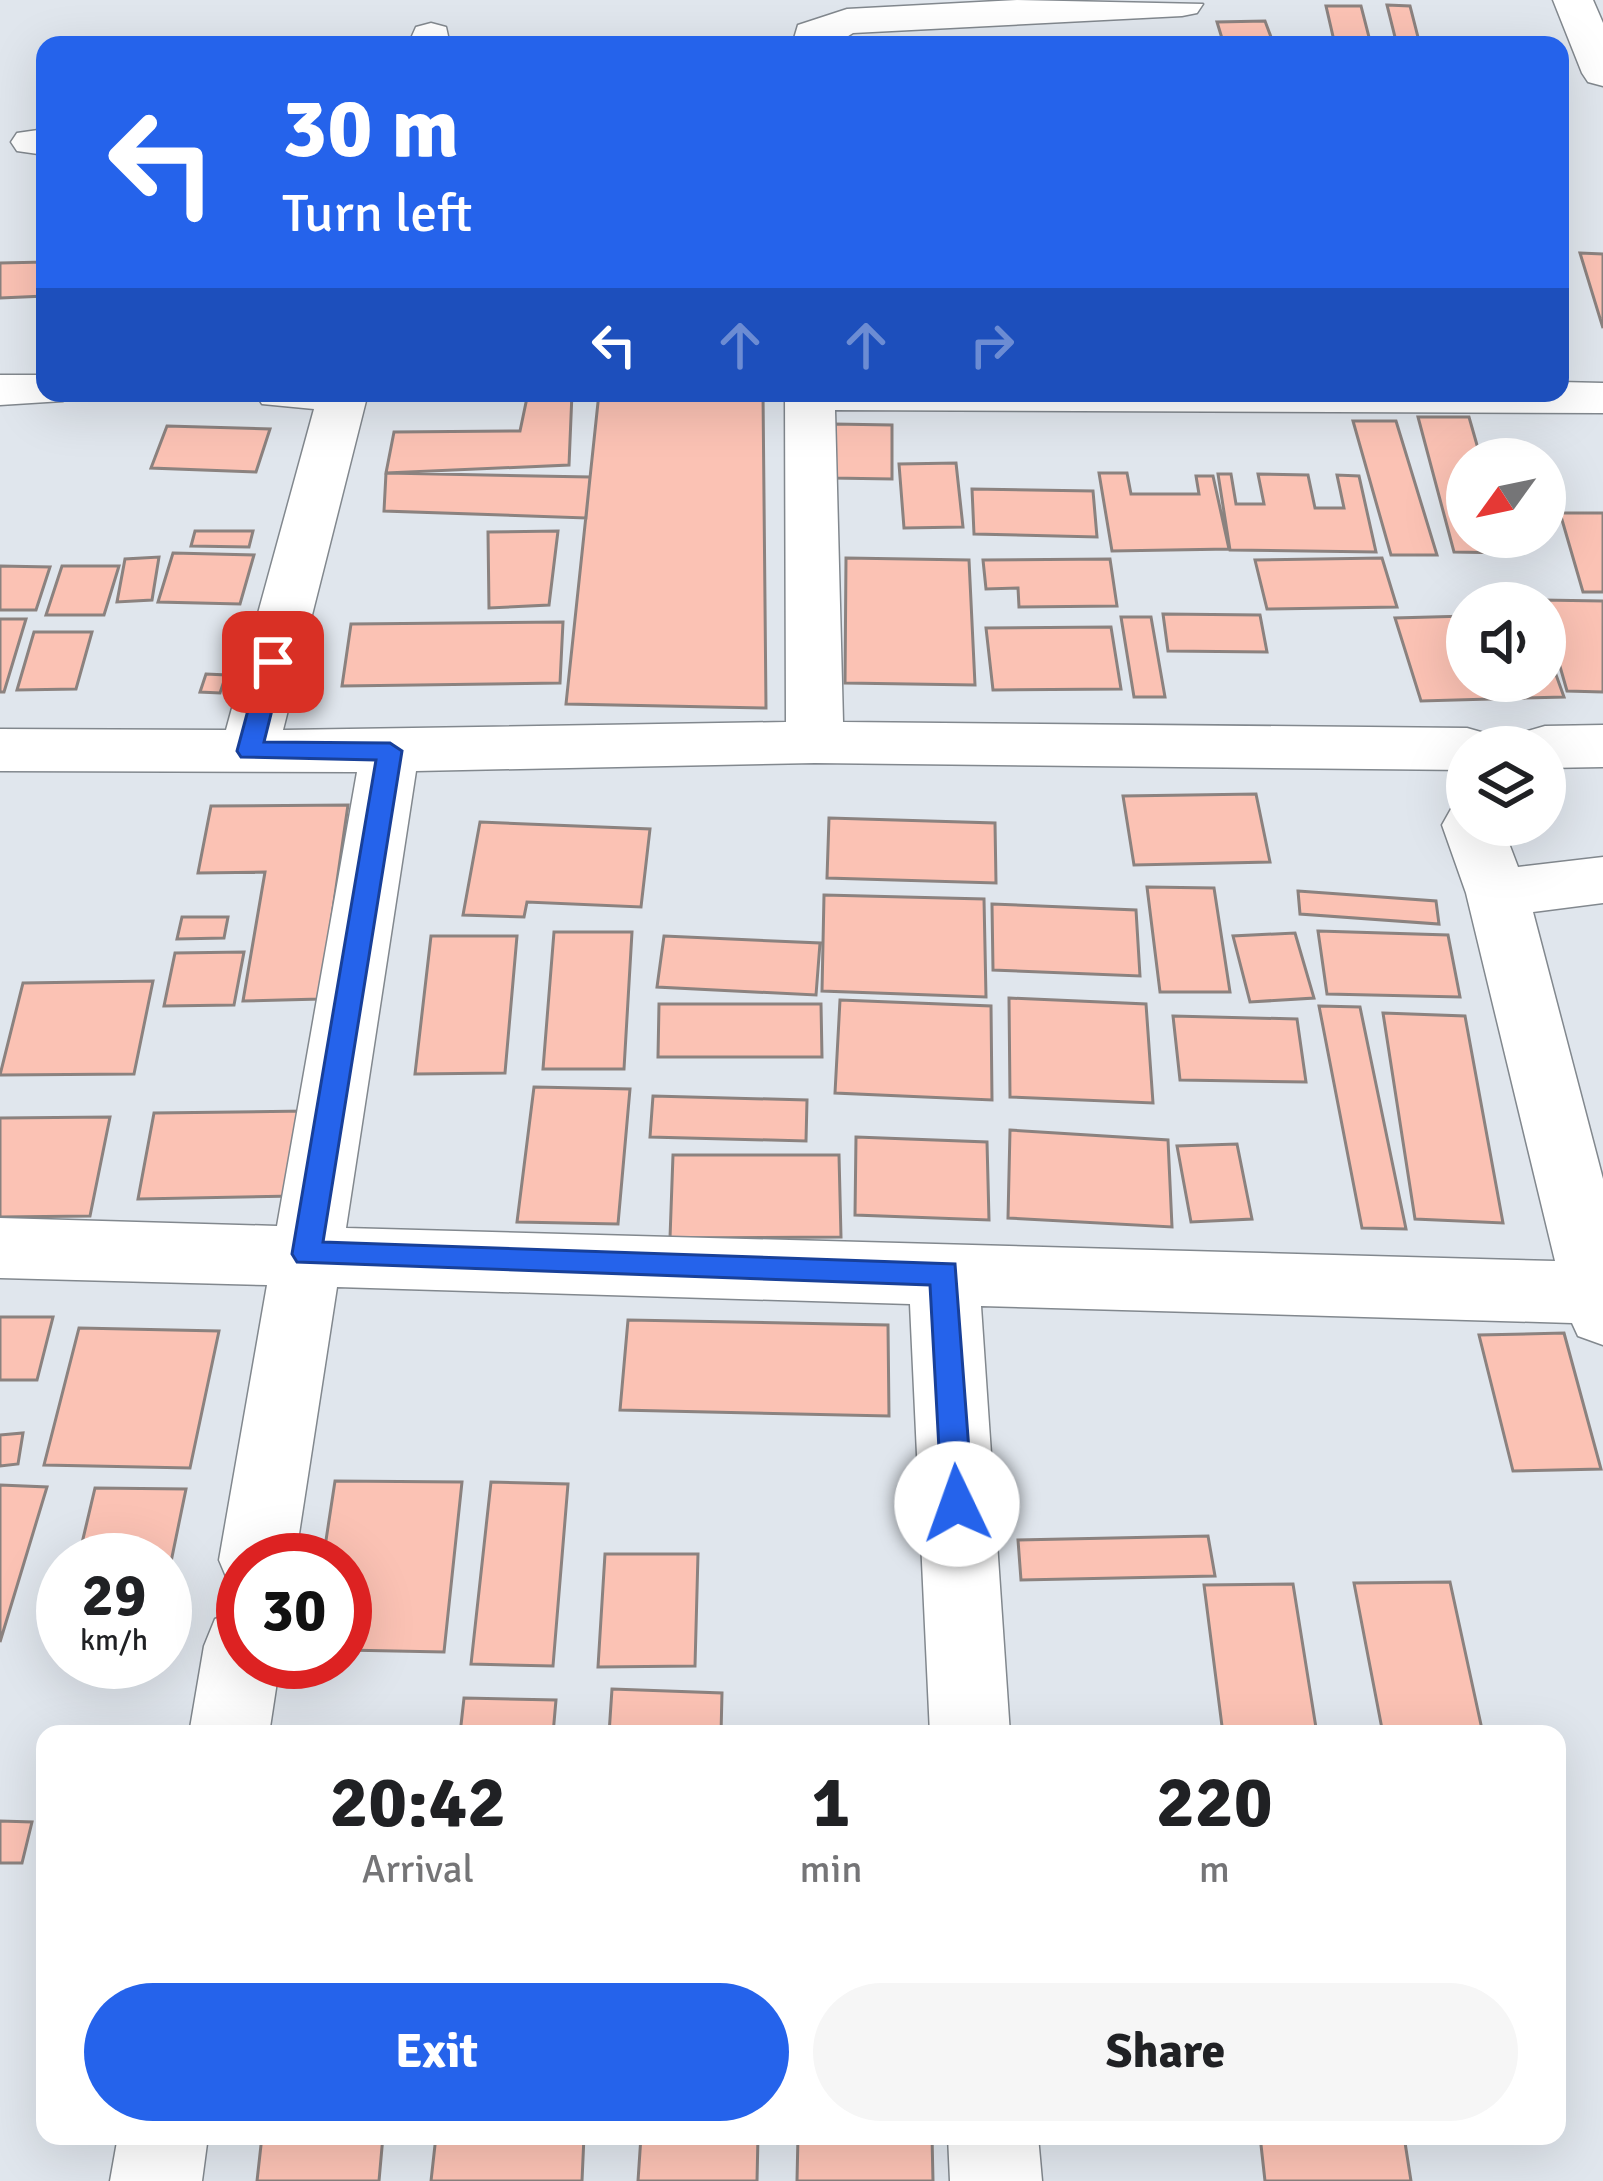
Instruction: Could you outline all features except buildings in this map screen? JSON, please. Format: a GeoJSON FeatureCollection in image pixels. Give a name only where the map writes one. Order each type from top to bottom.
{"type":"FeatureCollection","features":[{"type":"Feature","properties":{"kind":"street"},"geometry":{"type":"LineString","coordinates":[[1584,4],[1603,73]]}},
{"type":"Feature","properties":{"kind":"street"},"geometry":{"type":"LineString","coordinates":[[822,23],[1184,16]]}},
{"type":"Feature","properties":{"kind":"street"},"geometry":{"type":"LineString","coordinates":[[0,390],[36,390]]}},
{"type":"Feature","properties":{"kind":"street"},"geometry":{"type":"LineString","coordinates":[[1569,398],[1603,398]]}},
{"type":"Feature","properties":{"kind":"street"},"geometry":{"type":"LineString","coordinates":[[249,751],[341,402]]}},
{"type":"Feature","properties":{"kind":"street"},"geometry":{"type":"LineString","coordinates":[[810,402],[815,742]]}},
{"type":"Feature","properties":{"kind":"street"},"geometry":{"type":"LineString","coordinates":[[0,750],[390,751],[815,742],[1446,750]]}},
{"type":"Feature","properties":{"kind":"street"},"geometry":{"type":"LineString","coordinates":[[261,1533],[390,751]]}},
{"type":"Feature","properties":{"kind":"street"},"geometry":{"type":"LineString","coordinates":[[0,1248],[944,1273],[1601,1300],[1497,893],[1480,846]]}},
{"type":"Feature","properties":{"kind":"street"},"geometry":{"type":"LineString","coordinates":[[1497,893],[1603,880]]}},
{"type":"Feature","properties":{"kind":"street"},"geometry":{"type":"LineString","coordinates":[[944,1273],[969,1725]]}},
{"type":"Feature","properties":{"kind":"street"},"geometry":{"type":"LineString","coordinates":[[230,1725],[236,1689]]}},
{"type":"Feature","properties":{"kind":"street"},"geometry":{"type":"LineString","coordinates":[[156,2181],[162,2145]]}},
{"type":"Feature","properties":{"kind":"street"},"geometry":{"type":"LineString","coordinates":[[993,2145],[995,2181]]}},
{"type":"Feature","properties":{"kind":"route"},"geometry":{"type":"LineString","coordinates":[[273,662],[249,751],[390,751],[307,1254],[944,1273],[957,1504]]}}]}
